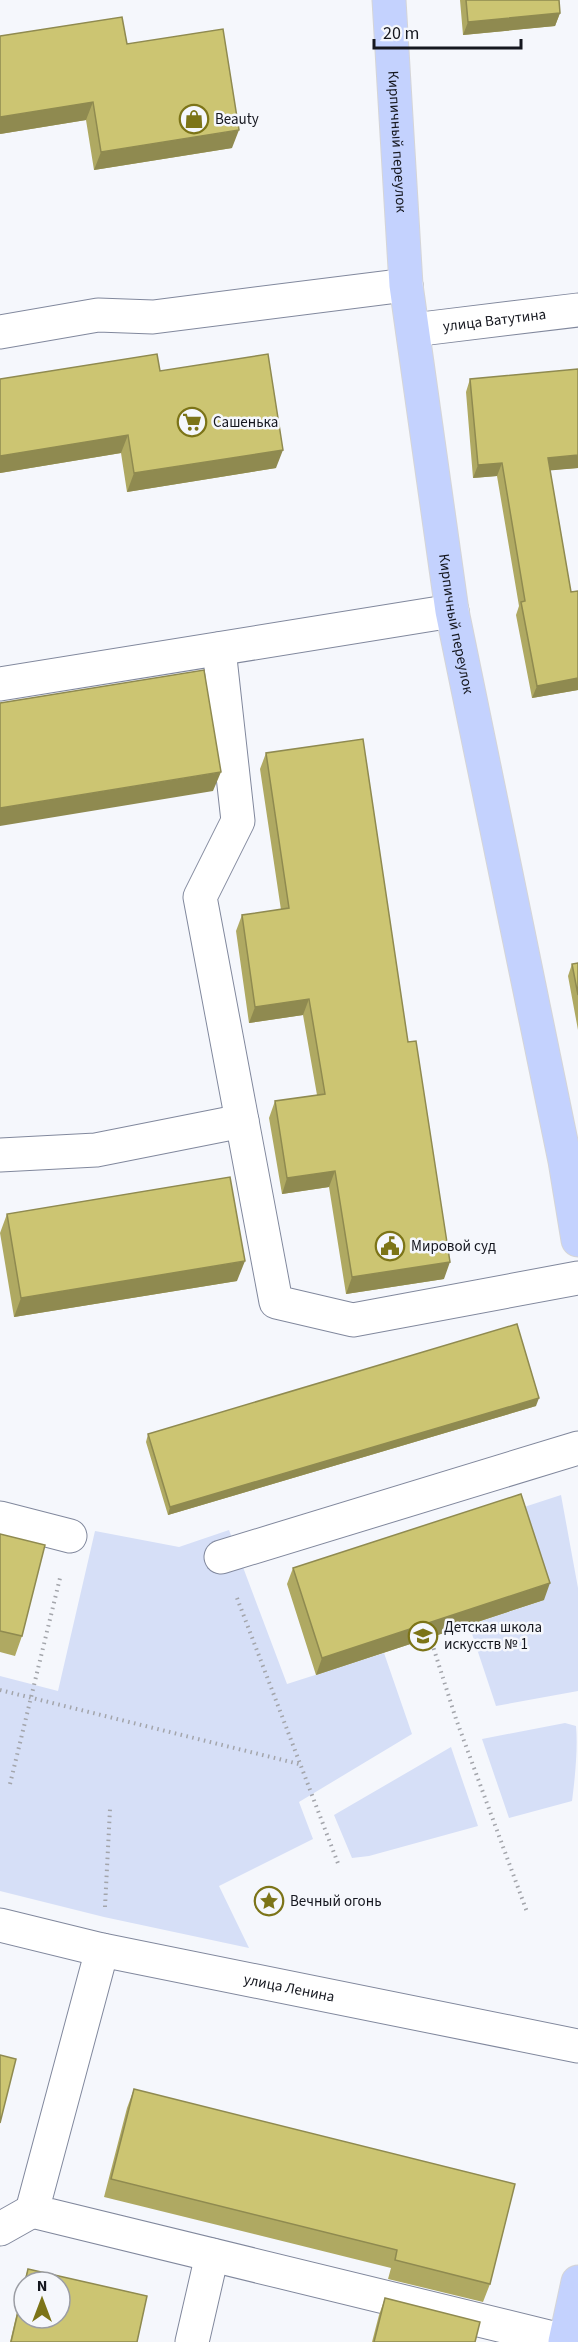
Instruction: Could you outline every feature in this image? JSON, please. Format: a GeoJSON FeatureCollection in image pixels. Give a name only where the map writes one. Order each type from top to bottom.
{"type":"FeatureCollection","features":[{"type":"Feature","properties":{"kind":"main road","name":"Кирпичный переулок"},"geometry":{"type":"LineString","coordinates":[[389,0],[406,285],[452,611],[571,1159],[578,1240]]}},
{"type":"Feature","properties":{"kind":"main road"},"geometry":{"type":"LineString","coordinates":[[565,2342],[578,2282]]}},
{"type":"Feature","properties":{"kind":"street"},"geometry":{"type":"LineString","coordinates":[[0,332],[98,315],[153,317],[406,285]]}},
{"type":"Feature","properties":{"kind":"street","name":"улица Ватутина"},"geometry":{"type":"LineString","coordinates":[[413,330],[578,309]]}},
{"type":"Feature","properties":{"kind":"street"},"geometry":{"type":"LineString","coordinates":[[0,684],[452,611]]}},
{"type":"Feature","properties":{"kind":"street"},"geometry":{"type":"LineString","coordinates":[[219,649],[238,821],[200,897],[276,1302],[353,1320],[578,1278]]}},
{"type":"Feature","properties":{"kind":"street"},"geometry":{"type":"LineString","coordinates":[[0,1155],[96,1150],[242,1121]]}},
{"type":"Feature","properties":{"kind":"street"},"geometry":{"type":"LineString","coordinates":[[221,1557],[578,1448]]}},
{"type":"Feature","properties":{"kind":"street"},"geometry":{"type":"LineString","coordinates":[[0,1518],[70,1536]]}},
{"type":"Feature","properties":{"kind":"street","name":"улица Ленина"},"geometry":{"type":"LineString","coordinates":[[0,1925],[102,1950],[578,2046]]}},
{"type":"Feature","properties":{"kind":"street"},"geometry":{"type":"LineString","coordinates":[[32,2211],[102,1950]]}},
{"type":"Feature","properties":{"kind":"street"},"geometry":{"type":"LineString","coordinates":[[0,2229],[32,2211],[565,2342]]}},
{"type":"Feature","properties":{"kind":"street"},"geometry":{"type":"LineString","coordinates":[[192,2342],[212,2255]]}},
{"type":"Feature","properties":{"kind":"path"},"geometry":{"type":"LineString","coordinates":[[10,1784],[70,1536]]}},
{"type":"Feature","properties":{"kind":"path"},"geometry":{"type":"LineString","coordinates":[[221,1557],[339,1866]]}},
{"type":"Feature","properties":{"kind":"path"},"geometry":{"type":"LineString","coordinates":[[430,1637],[456,1719],[527,1912]]}},
{"type":"Feature","properties":{"kind":"path"},"geometry":{"type":"LineString","coordinates":[[0,1690],[300,1764]]}},
{"type":"Feature","properties":{"kind":"path"},"geometry":{"type":"LineString","coordinates":[[104,1917],[110,1809]]}},
{"type":"Feature","properties":{"kind":"shaded area"},"geometry":{"type":"Polygon","coordinates":[[[561,1495],[578,1588],[578,1691],[496,1706],[469,1625],[544,1600],[515,1510],[561,1495]]]}},
{"type":"Feature","properties":{"kind":"shaded area"},"geometry":{"type":"Polygon","coordinates":[[[229,1530],[287,1684],[384,1653],[412,1734],[299,1802],[313,1839],[219,1886],[249,1948],[104,1917],[0,1891],[0,1676],[58,1691],[95,1531],[179,1547],[229,1530]]]}},
{"type":"Feature","properties":{"kind":"shaded area"},"geometry":{"type":"Polygon","coordinates":[[[565,1723],[576,1726],[572,1801],[509,1818],[482,1739],[565,1723]]]}},
{"type":"Feature","properties":{"kind":"shaded area"},"geometry":{"type":"Polygon","coordinates":[[[451,1747],[478,1826],[369,1856],[352,1858],[334,1815],[451,1747]]]}},
{"type":"Feature","properties":{"kind":"building"},"geometry":{"type":"Polygon","coordinates":[[[466,0],[559,0],[560,13],[468,22],[466,0]]]}},
{"type":"Feature","properties":{"kind":"building"},"geometry":{"type":"Polygon","coordinates":[[[122,17],[127,44],[223,29],[239,130],[101,152],[93,102],[0,117],[0,36],[122,17]]]}},
{"type":"Feature","properties":{"kind":"building"},"geometry":{"type":"Polygon","coordinates":[[[157,354],[160,371],[268,354],[283,450],[134,473],[128,435],[0,456],[0,379],[157,354]]]}},
{"type":"Feature","properties":{"kind":"building"},"geometry":{"type":"Polygon","coordinates":[[[578,369],[578,455],[548,458],[571,592],[578,591],[578,678],[537,686],[521,602],[525,601],[502,463],[478,465],[470,379],[578,369]]]}},
{"type":"Feature","properties":{"kind":"building"},"geometry":{"type":"Polygon","coordinates":[[[204,670],[221,772],[0,808],[0,703],[204,670]]]}},
{"type":"Feature","properties":{"kind":"building"},"geometry":{"type":"Polygon","coordinates":[[[363,739],[408,1042],[416,1041],[450,1262],[352,1277],[335,1171],[287,1178],[275,1101],[325,1094],[309,999],[255,1007],[242,915],[289,908],[266,753],[363,739]]]}},
{"type":"Feature","properties":{"kind":"building"},"geometry":{"type":"Polygon","coordinates":[[[578,963],[578,995],[572,964],[578,963]]]}},
{"type":"Feature","properties":{"kind":"building"},"geometry":{"type":"Polygon","coordinates":[[[230,1177],[245,1261],[21,1298],[7,1214],[230,1177]]]}},
{"type":"Feature","properties":{"kind":"building"},"geometry":{"type":"Polygon","coordinates":[[[517,1324],[539,1398],[170,1507],[148,1434],[517,1324]]]}},
{"type":"Feature","properties":{"kind":"building"},"geometry":{"type":"Polygon","coordinates":[[[521,1494],[550,1583],[322,1658],[293,1568],[521,1494]]]}},
{"type":"Feature","properties":{"kind":"building"},"geometry":{"type":"Polygon","coordinates":[[[0,1534],[45,1545],[22,1636],[0,1631],[0,1534]]]}},
{"type":"Feature","properties":{"kind":"building"},"geometry":{"type":"Polygon","coordinates":[[[0,2055],[16,2059],[0,2123],[0,2055]]]}},
{"type":"Feature","properties":{"kind":"building"},"geometry":{"type":"Polygon","coordinates":[[[134,2089],[515,2184],[490,2284],[395,2260],[397,2250],[111,2179],[134,2089]]]}},
{"type":"Feature","properties":{"kind":"building"},"geometry":{"type":"Polygon","coordinates":[[[72,2279],[147,2296],[137,2342],[11,2342],[14,2330],[72,2330],[72,2279]]]}},
{"type":"Feature","properties":{"kind":"building"},"geometry":{"type":"Polygon","coordinates":[[[385,2298],[480,2322],[475,2342],[374,2342],[385,2298]]]}},
{"type":"Feature","properties":{"kind":"place","name":"Beauty"},"geometry":{"type":"Point","coordinates":[194,119]}},
{"type":"Feature","properties":{"kind":"place","name":"Сашенька"},"geometry":{"type":"Point","coordinates":[192,422]}},
{"type":"Feature","properties":{"kind":"place","name":"Мировой суд"},"geometry":{"type":"Point","coordinates":[390,1246]}},
{"type":"Feature","properties":{"kind":"place","name":"Детская школа искусств № 1"},"geometry":{"type":"Point","coordinates":[423,1636]}},
{"type":"Feature","properties":{"kind":"place","name":"Вечный огонь"},"geometry":{"type":"Point","coordinates":[269,1901]}}]}
